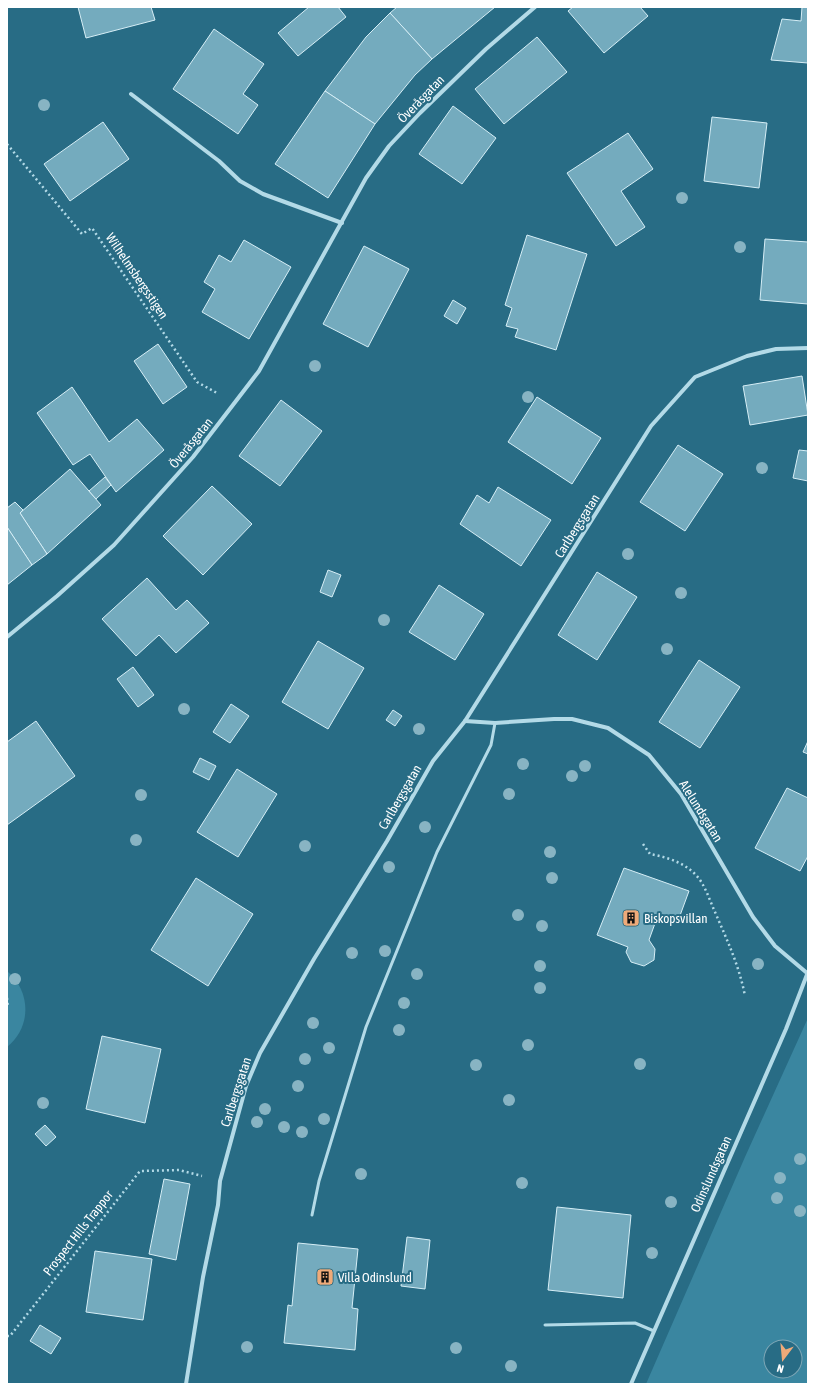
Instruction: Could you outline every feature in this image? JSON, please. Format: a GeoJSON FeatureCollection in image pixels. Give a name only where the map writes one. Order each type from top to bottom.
{"type":"FeatureCollection","features":[{"type":"Feature","properties":{"kind":"street","name":"Överåsgatan"},"geometry":{"type":"LineString","coordinates":[[7,637],[57,596],[114,545],[194,457],[259,371],[366,178],[390,146],[420,113],[486,49],[535,7]]}},
{"type":"Feature","properties":{"kind":"street"},"geometry":{"type":"LineString","coordinates":[[130,94],[219,161],[240,181],[262,194],[342,223]]}},
{"type":"Feature","properties":{"kind":"street","name":"Carlbergsgatan"},"geometry":{"type":"LineString","coordinates":[[186,1384],[203,1277],[218,1205],[220,1181],[246,1086],[260,1053],[314,959],[433,761],[465,721],[651,426],[695,377],[747,356],[776,349],[808,348]]}},
{"type":"Feature","properties":{"kind":"street","name":"Alelundsgatan"},"geometry":{"type":"LineString","coordinates":[[465,721],[495,723],[554,718],[572,719],[608,728],[649,755],[681,794],[753,917],[775,946],[808,972]]}},
{"type":"Feature","properties":{"kind":"street","name":"Odinslundsgatan"},"geometry":{"type":"LineString","coordinates":[[631,1384],[786,1029],[808,972]]}},
{"type":"Feature","properties":{"kind":"lane"},"geometry":{"type":"LineString","coordinates":[[312,1215],[318,1181],[366,1027],[437,852],[491,745],[495,723]]}},
{"type":"Feature","properties":{"kind":"lane"},"geometry":{"type":"LineString","coordinates":[[545,1325],[635,1323],[654,1330]]}},
{"type":"Feature","properties":{"kind":"path","name":"Wilhelmsbergsstigen"},"geometry":{"type":"LineString","coordinates":[[7,144],[82,234],[92,228],[198,382]]}},
{"type":"Feature","properties":{"kind":"path"},"geometry":{"type":"LineString","coordinates":[[643,844],[650,854],[682,864],[695,874],[707,892],[730,945],[741,976],[745,996]]}},
{"type":"Feature","properties":{"kind":"path"},"geometry":{"type":"LineString","coordinates":[[7,998],[7,1007]]}},
{"type":"Feature","properties":{"kind":"path","name":"Prospect Hills Trappor"},"geometry":{"type":"LineString","coordinates":[[7,1336],[10,1336],[140,1171],[179,1170]]}},
{"type":"Feature","properties":{"kind":"shaded area"},"geometry":{"type":"Polygon","coordinates":[[[7,971],[21,988],[25,1009],[21,1030],[7,1047],[7,971]]]}},
{"type":"Feature","properties":{"kind":"shaded area"},"geometry":{"type":"Polygon","coordinates":[[[808,1018],[808,1384],[646,1384],[745,1157],[808,1018]]]}},
{"type":"Feature","properties":{"kind":"building"},"geometry":{"type":"Polygon","coordinates":[[[78,7],[151,7],[155,20],[86,38],[78,7]]]}},
{"type":"Feature","properties":{"kind":"building"},"geometry":{"type":"Polygon","coordinates":[[[309,7],[338,7],[346,17],[298,56],[278,33],[309,7]]]}},
{"type":"Feature","properties":{"kind":"building"},"geometry":{"type":"Polygon","coordinates":[[[397,7],[495,7],[432,59],[390,13],[397,7]]]}},
{"type":"Feature","properties":{"kind":"building"},"geometry":{"type":"Polygon","coordinates":[[[573,7],[640,7],[648,16],[604,53],[568,11],[573,7]]]}},
{"type":"Feature","properties":{"kind":"building"},"geometry":{"type":"Polygon","coordinates":[[[802,7],[808,7],[808,63],[771,60],[782,19],[801,21],[802,7]]]}},
{"type":"Feature","properties":{"kind":"building"},"geometry":{"type":"Polygon","coordinates":[[[390,13],[432,59],[415,75],[375,124],[325,91],[366,37],[390,13]]]}},
{"type":"Feature","properties":{"kind":"building"},"geometry":{"type":"Polygon","coordinates":[[[214,29],[264,64],[243,94],[258,105],[238,134],[173,89],[214,29]]]}},
{"type":"Feature","properties":{"kind":"building"},"geometry":{"type":"Polygon","coordinates":[[[537,37],[567,72],[504,124],[475,89],[537,37]]]}},
{"type":"Feature","properties":{"kind":"building"},"geometry":{"type":"Polygon","coordinates":[[[325,91],[375,124],[328,198],[275,164],[325,91]]]}},
{"type":"Feature","properties":{"kind":"building"},"geometry":{"type":"Polygon","coordinates":[[[453,106],[496,138],[462,184],[419,154],[453,106]]]}},
{"type":"Feature","properties":{"kind":"building"},"geometry":{"type":"Polygon","coordinates":[[[712,117],[767,123],[759,188],[704,181],[712,117]]]}},
{"type":"Feature","properties":{"kind":"building"},"geometry":{"type":"Polygon","coordinates":[[[103,122],[129,159],[70,201],[44,164],[103,122]]]}},
{"type":"Feature","properties":{"kind":"building"},"geometry":{"type":"Polygon","coordinates":[[[628,133],[653,169],[621,191],[645,227],[616,246],[567,173],[628,133]]]}},
{"type":"Feature","properties":{"kind":"building"},"geometry":{"type":"Polygon","coordinates":[[[527,235],[587,254],[556,350],[515,337],[518,329],[506,326],[512,308],[505,305],[527,235]]]}},
{"type":"Feature","properties":{"kind":"building"},"geometry":{"type":"Polygon","coordinates":[[[765,239],[808,242],[808,304],[760,300],[765,239]]]}},
{"type":"Feature","properties":{"kind":"building"},"geometry":{"type":"Polygon","coordinates":[[[244,240],[291,267],[249,339],[202,312],[215,289],[204,282],[219,255],[231,262],[244,240]]]}},
{"type":"Feature","properties":{"kind":"building"},"geometry":{"type":"Polygon","coordinates":[[[364,246],[409,269],[368,347],[323,324],[364,246]]]}},
{"type":"Feature","properties":{"kind":"building"},"geometry":{"type":"Polygon","coordinates":[[[453,300],[466,308],[457,324],[444,316],[453,300]]]}},
{"type":"Feature","properties":{"kind":"building"},"geometry":{"type":"Polygon","coordinates":[[[158,344],[187,387],[163,404],[134,361],[158,344]]]}},
{"type":"Feature","properties":{"kind":"building"},"geometry":{"type":"Polygon","coordinates":[[[802,376],[808,415],[750,425],[743,386],[802,376]]]}},
{"type":"Feature","properties":{"kind":"building"},"geometry":{"type":"Polygon","coordinates":[[[72,387],[109,442],[137,419],[164,450],[116,492],[90,454],[73,465],[37,413],[72,387]]]}},
{"type":"Feature","properties":{"kind":"building"},"geometry":{"type":"Polygon","coordinates":[[[537,397],[601,438],[572,484],[508,442],[537,397]]]}},
{"type":"Feature","properties":{"kind":"building"},"geometry":{"type":"Polygon","coordinates":[[[281,400],[322,431],[280,486],[239,456],[281,400]]]}},
{"type":"Feature","properties":{"kind":"building"},"geometry":{"type":"Polygon","coordinates":[[[678,445],[723,474],[685,531],[640,502],[678,445]]]}},
{"type":"Feature","properties":{"kind":"building"},"geometry":{"type":"Polygon","coordinates":[[[799,450],[808,451],[808,481],[793,478],[799,450]]]}},
{"type":"Feature","properties":{"kind":"building"},"geometry":{"type":"Polygon","coordinates":[[[70,469],[101,505],[47,554],[20,513],[70,469]]]}},
{"type":"Feature","properties":{"kind":"building"},"geometry":{"type":"Polygon","coordinates":[[[105,477],[111,485],[96,499],[89,491],[105,477]]]}},
{"type":"Feature","properties":{"kind":"building"},"geometry":{"type":"Polygon","coordinates":[[[212,486],[252,524],[203,575],[163,536],[212,486]]]}},
{"type":"Feature","properties":{"kind":"building"},"geometry":{"type":"Polygon","coordinates":[[[498,487],[551,520],[521,566],[460,524],[477,495],[489,503],[498,487]]]}},
{"type":"Feature","properties":{"kind":"building"},"geometry":{"type":"Polygon","coordinates":[[[15,502],[23,510],[20,513],[47,554],[32,565],[7,527],[7,508],[15,502]]]}},
{"type":"Feature","properties":{"kind":"building"},"geometry":{"type":"Polygon","coordinates":[[[7,527],[32,565],[7,585],[7,527]]]}},
{"type":"Feature","properties":{"kind":"building"},"geometry":{"type":"Polygon","coordinates":[[[328,570],[341,575],[332,597],[320,592],[328,570]]]}},
{"type":"Feature","properties":{"kind":"building"},"geometry":{"type":"Polygon","coordinates":[[[597,572],[637,597],[597,660],[558,635],[597,572]]]}},
{"type":"Feature","properties":{"kind":"building"},"geometry":{"type":"Polygon","coordinates":[[[147,578],[176,610],[187,600],[209,623],[176,653],[159,635],[136,656],[102,619],[147,578]]]}},
{"type":"Feature","properties":{"kind":"building"},"geometry":{"type":"Polygon","coordinates":[[[439,585],[484,614],[455,660],[409,632],[439,585]]]}},
{"type":"Feature","properties":{"kind":"building"},"geometry":{"type":"Polygon","coordinates":[[[318,641],[364,668],[328,729],[282,702],[318,641]]]}},
{"type":"Feature","properties":{"kind":"building"},"geometry":{"type":"Polygon","coordinates":[[[699,660],[740,687],[700,748],[659,722],[699,660]]]}},
{"type":"Feature","properties":{"kind":"building"},"geometry":{"type":"Polygon","coordinates":[[[133,667],[154,695],[138,707],[117,679],[133,667]]]}},
{"type":"Feature","properties":{"kind":"building"},"geometry":{"type":"Polygon","coordinates":[[[231,704],[249,716],[230,743],[213,732],[231,704]]]}},
{"type":"Feature","properties":{"kind":"building"},"geometry":{"type":"Polygon","coordinates":[[[393,710],[402,716],[395,726],[386,720],[393,710]]]}},
{"type":"Feature","properties":{"kind":"building"},"geometry":{"type":"Polygon","coordinates":[[[36,721],[75,776],[7,825],[7,742],[36,721]]]}},
{"type":"Feature","properties":{"kind":"building"},"geometry":{"type":"Polygon","coordinates":[[[808,741],[808,754],[803,752],[808,741]]]}},
{"type":"Feature","properties":{"kind":"building"},"geometry":{"type":"Polygon","coordinates":[[[200,758],[216,766],[209,780],[193,772],[200,758]]]}},
{"type":"Feature","properties":{"kind":"building"},"geometry":{"type":"Polygon","coordinates":[[[237,769],[277,794],[238,857],[197,832],[237,769]]]}},
{"type":"Feature","properties":{"kind":"building"},"geometry":{"type":"Polygon","coordinates":[[[787,788],[808,798],[808,856],[800,871],[755,848],[787,788]]]}},
{"type":"Feature","properties":{"kind":"building","name":"Biskopsvillan"},"geometry":{"type":"Polygon","coordinates":[[[624,868],[689,891],[678,921],[658,915],[649,940],[655,949],[654,960],[644,966],[631,962],[626,952],[628,947],[597,935],[624,868]]]}},
{"type":"Feature","properties":{"kind":"building"},"geometry":{"type":"Polygon","coordinates":[[[196,878],[253,914],[208,986],[151,950],[196,878]]]}},
{"type":"Feature","properties":{"kind":"building"},"geometry":{"type":"Polygon","coordinates":[[[102,1036],[161,1049],[145,1123],[86,1109],[102,1036]]]}},
{"type":"Feature","properties":{"kind":"building"},"geometry":{"type":"Polygon","coordinates":[[[45,1125],[56,1137],[46,1146],[35,1134],[45,1125]]]}},
{"type":"Feature","properties":{"kind":"building"},"geometry":{"type":"Polygon","coordinates":[[[164,1179],[190,1184],[176,1260],[149,1254],[164,1179]]]}},
{"type":"Feature","properties":{"kind":"building"},"geometry":{"type":"Polygon","coordinates":[[[557,1207],[631,1215],[623,1298],[548,1290],[557,1207]]]}},
{"type":"Feature","properties":{"kind":"building"},"geometry":{"type":"Polygon","coordinates":[[[407,1237],[430,1240],[425,1289],[401,1286],[407,1237]]]}},
{"type":"Feature","properties":{"kind":"building","name":"Villa Odinslund"},"geometry":{"type":"Polygon","coordinates":[[[298,1243],[358,1249],[352,1308],[358,1309],[355,1350],[284,1343],[288,1305],[292,1306],[298,1243]]]}},
{"type":"Feature","properties":{"kind":"building"},"geometry":{"type":"Polygon","coordinates":[[[95,1251],[152,1259],[143,1320],[86,1312],[95,1251]]]}},
{"type":"Feature","properties":{"kind":"building"},"geometry":{"type":"Polygon","coordinates":[[[40,1325],[61,1338],[51,1354],[30,1341],[40,1325]]]}},
{"type":"Feature","properties":{"kind":"place","name":"Biskopsvillan"},"geometry":{"type":"Point","coordinates":[631,918]}},
{"type":"Feature","properties":{"kind":"place","name":"Villa Odinslund"},"geometry":{"type":"Point","coordinates":[325,1277]}}]}
